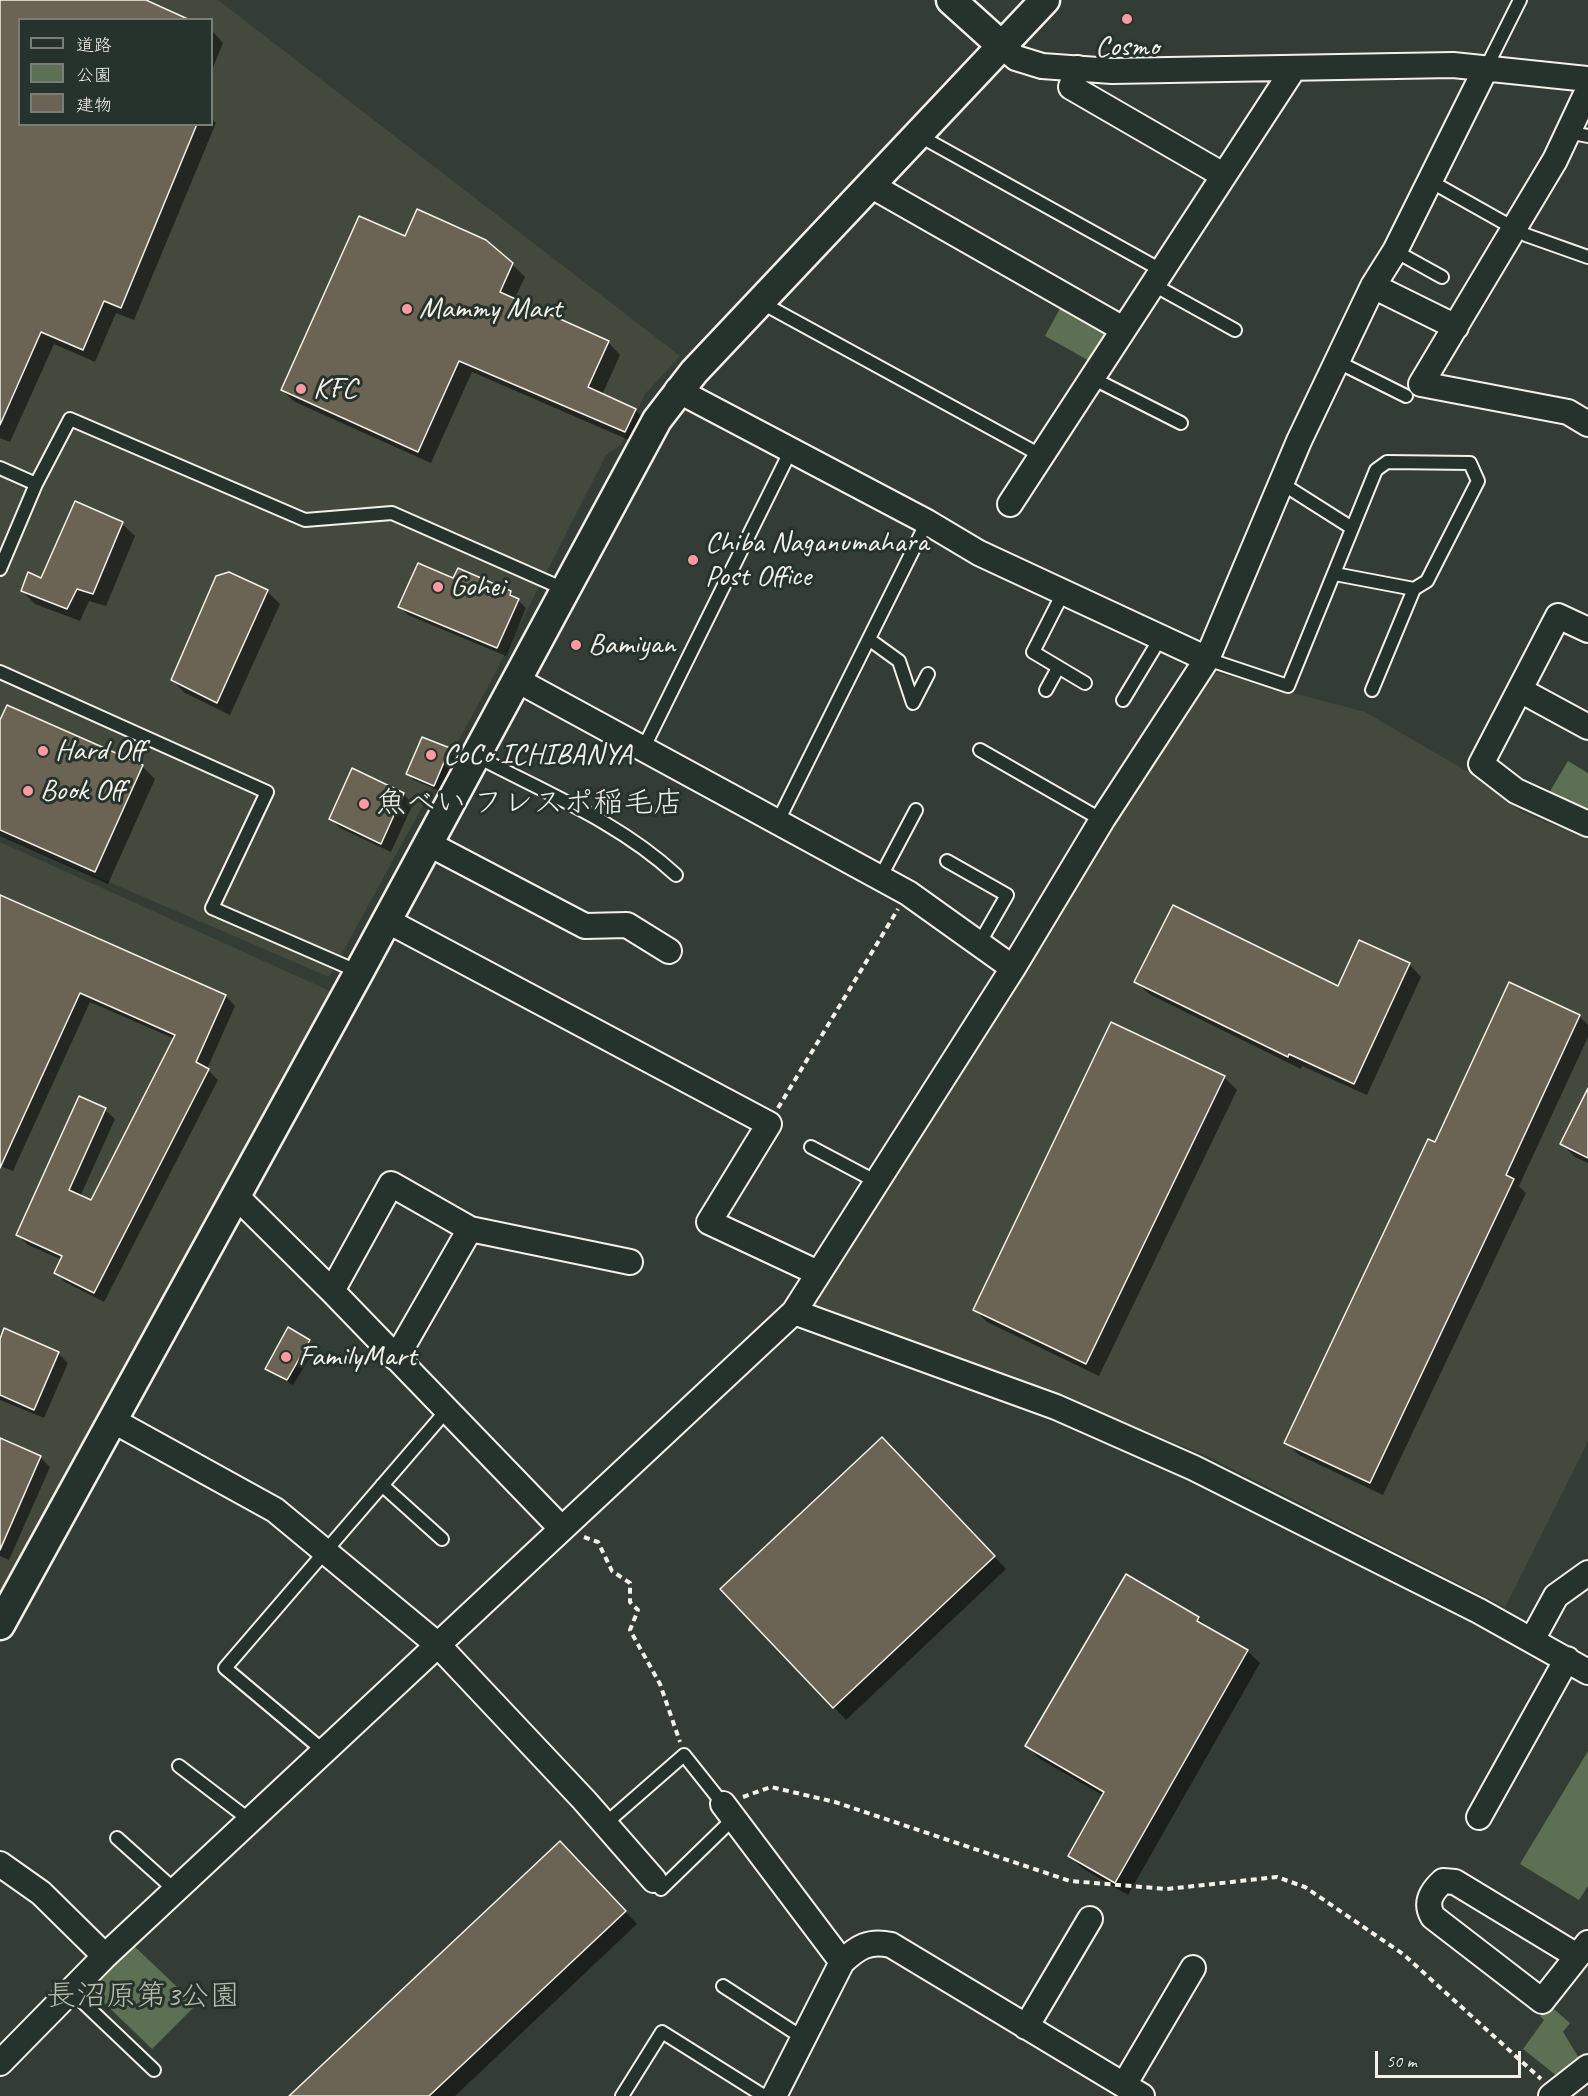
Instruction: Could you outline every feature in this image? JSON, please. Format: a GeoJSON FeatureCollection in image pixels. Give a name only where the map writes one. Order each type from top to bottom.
{"type":"FeatureCollection","features":[{"type":"Feature","properties":{"kind":"street"},"geometry":{"type":"LineString","coordinates":[[951,0],[1016,58],[1042,66],[1112,71],[1453,65],[1588,79]]}},
{"type":"Feature","properties":{"kind":"street"},"geometry":{"type":"LineString","coordinates":[[0,1625],[429,844],[657,420],[677,390],[762,303],[1045,0]]}},
{"type":"Feature","properties":{"kind":"street"},"geometry":{"type":"LineString","coordinates":[[1078,68],[1071,87],[1223,175]]}},
{"type":"Feature","properties":{"kind":"street"},"geometry":{"type":"LineString","coordinates":[[1011,504],[1156,277],[1294,68]]}},
{"type":"Feature","properties":{"kind":"street"},"geometry":{"type":"LineString","coordinates":[[0,2063],[105,1956],[794,1312],[875,1181],[1013,968],[1102,820],[1207,659],[1281,483],[1373,286],[1395,251],[1485,70]]}},
{"type":"Feature","properties":{"kind":"street"},"geometry":{"type":"LineString","coordinates":[[1588,90],[1578,134],[1515,227],[1421,384],[1568,412],[1588,424]]}},
{"type":"Feature","properties":{"kind":"street"},"geometry":{"type":"LineString","coordinates":[[872,186],[1123,329]]}},
{"type":"Feature","properties":{"kind":"street"},"geometry":{"type":"LineString","coordinates":[[1373,286],[1456,327]]}},
{"type":"Feature","properties":{"kind":"street"},"geometry":{"type":"LineString","coordinates":[[677,390],[927,522],[979,553],[1207,659]]}},
{"type":"Feature","properties":{"kind":"street"},"geometry":{"type":"LineString","coordinates":[[1588,630],[1558,616],[1481,764],[1516,791],[1588,824]]}},
{"type":"Feature","properties":{"kind":"street"},"geometry":{"type":"LineString","coordinates":[[517,680],[908,893],[1013,968]]}},
{"type":"Feature","properties":{"kind":"street"},"geometry":{"type":"LineString","coordinates":[[1520,690],[1588,727]]}},
{"type":"Feature","properties":{"kind":"street"},"geometry":{"type":"LineString","coordinates":[[429,844],[585,926],[627,925],[669,951]]}},
{"type":"Feature","properties":{"kind":"street"},"geometry":{"type":"LineString","coordinates":[[386,920],[768,1124],[708,1222],[818,1273]]}},
{"type":"Feature","properties":{"kind":"street"},"geometry":{"type":"LineString","coordinates":[[332,1291],[391,1184],[470,1229],[630,1262]]}},
{"type":"Feature","properties":{"kind":"street"},"geometry":{"type":"LineString","coordinates":[[236,1196],[332,1291],[561,1528]]}},
{"type":"Feature","properties":{"kind":"street"},"geometry":{"type":"LineString","coordinates":[[396,1358],[470,1229]]}},
{"type":"Feature","properties":{"kind":"street"},"geometry":{"type":"LineString","coordinates":[[794,1312],[1056,1407],[1194,1468],[1479,1611],[1588,1672]]}},
{"type":"Feature","properties":{"kind":"street"},"geometry":{"type":"LineString","coordinates":[[112,1420],[275,1510],[438,1645],[605,1824],[654,1880]]}},
{"type":"Feature","properties":{"kind":"street"},"geometry":{"type":"LineString","coordinates":[[1532,1640],[1556,1596],[1588,1573]]}},
{"type":"Feature","properties":{"kind":"street"},"geometry":{"type":"LineString","coordinates":[[1479,1817],[1567,1659]]}},
{"type":"Feature","properties":{"kind":"street"},"geometry":{"type":"LineString","coordinates":[[728,1811],[842,1962]]}},
{"type":"Feature","properties":{"kind":"street"},"geometry":{"type":"LineString","coordinates":[[0,1864],[41,1893],[105,1956]]}},
{"type":"Feature","properties":{"kind":"street"},"geometry":{"type":"LineString","coordinates":[[1443,1881],[1455,1882],[1582,1949],[1542,2001],[1433,1917],[1428,1910],[1429,1899],[1443,1881]]}},
{"type":"Feature","properties":{"kind":"street"},"geometry":{"type":"LineString","coordinates":[[1026,2027],[1090,1919]]}},
{"type":"Feature","properties":{"kind":"street"},"geometry":{"type":"LineString","coordinates":[[774,2096],[842,1962],[856,1948],[874,1941],[891,1946],[1133,2090],[1193,1968]]}},
{"type":"Feature","properties":{"kind":"street"},"geometry":{"type":"LineString","coordinates":[[1545,2092],[1588,2067]]}},
{"type":"Feature","properties":{"kind":"lane"},"geometry":{"type":"LineString","coordinates":[[1485,70],[1520,0]]}},
{"type":"Feature","properties":{"kind":"lane"},"geometry":{"type":"LineString","coordinates":[[918,135],[1156,277],[1235,330]]}},
{"type":"Feature","properties":{"kind":"lane"},"geometry":{"type":"LineString","coordinates":[[1430,182],[1526,235],[1588,257]]}},
{"type":"Feature","properties":{"kind":"lane"},"geometry":{"type":"LineString","coordinates":[[1395,251],[1442,277]]}},
{"type":"Feature","properties":{"kind":"lane"},"geometry":{"type":"LineString","coordinates":[[762,303],[1042,456]]}},
{"type":"Feature","properties":{"kind":"lane"},"geometry":{"type":"LineString","coordinates":[[1338,362],[1406,396]]}},
{"type":"Feature","properties":{"kind":"lane"},"geometry":{"type":"LineString","coordinates":[[1092,378],[1181,423]]}},
{"type":"Feature","properties":{"kind":"lane"},"geometry":{"type":"LineString","coordinates":[[0,569],[36,484],[70,419],[304,520],[392,513],[564,590]]}},
{"type":"Feature","properties":{"kind":"lane"},"geometry":{"type":"LineString","coordinates":[[643,749],[791,450]]}},
{"type":"Feature","properties":{"kind":"lane"},"geometry":{"type":"LineString","coordinates":[[1207,659],[1288,686],[1376,470],[1387,462],[1470,463],[1478,481],[1427,582],[1414,590],[1372,690]]}},
{"type":"Feature","properties":{"kind":"lane"},"geometry":{"type":"LineString","coordinates":[[0,468],[36,484]]}},
{"type":"Feature","properties":{"kind":"lane"},"geometry":{"type":"LineString","coordinates":[[1281,483],[1352,528]]}},
{"type":"Feature","properties":{"kind":"lane"},"geometry":{"type":"LineString","coordinates":[[777,823],[927,522]]}},
{"type":"Feature","properties":{"kind":"lane"},"geometry":{"type":"LineString","coordinates":[[1335,574],[1414,590]]}},
{"type":"Feature","properties":{"kind":"lane"},"geometry":{"type":"LineString","coordinates":[[1064,591],[1033,652],[1085,683]]}},
{"type":"Feature","properties":{"kind":"lane"},"geometry":{"type":"LineString","coordinates":[[1123,700],[1161,637]]}},
{"type":"Feature","properties":{"kind":"lane"},"geometry":{"type":"LineString","coordinates":[[870,640],[899,661],[913,703],[928,674]]}},
{"type":"Feature","properties":{"kind":"lane"},"geometry":{"type":"LineString","coordinates":[[1046,690],[1058,668]]}},
{"type":"Feature","properties":{"kind":"lane"},"geometry":{"type":"LineString","coordinates":[[0,672],[267,792],[212,908],[359,972]]}},
{"type":"Feature","properties":{"kind":"lane"},"geometry":{"type":"LineString","coordinates":[[980,750],[1102,820]]}},
{"type":"Feature","properties":{"kind":"lane"},"geometry":{"type":"LineString","coordinates":[[476,756],[624,834],[650,851],[676,875]]}},
{"type":"Feature","properties":{"kind":"lane"},"geometry":{"type":"LineString","coordinates":[[880,878],[916,810]]}},
{"type":"Feature","properties":{"kind":"lane"},"geometry":{"type":"LineString","coordinates":[[947,861],[1007,895],[979,944]]}},
{"type":"Feature","properties":{"kind":"lane"},"geometry":{"type":"LineString","coordinates":[[811,1147],[875,1181]]}},
{"type":"Feature","properties":{"kind":"lane"},"geometry":{"type":"LineString","coordinates":[[325,1752],[225,1668],[447,1410]]}},
{"type":"Feature","properties":{"kind":"lane"},"geometry":{"type":"LineString","coordinates":[[382,1485],[442,1539]]}},
{"type":"Feature","properties":{"kind":"lane"},"geometry":{"type":"LineString","coordinates":[[605,1824],[684,1755],[728,1811],[661,1889],[654,1880]]}},
{"type":"Feature","properties":{"kind":"lane"},"geometry":{"type":"LineString","coordinates":[[178,1766],[251,1821]]}},
{"type":"Feature","properties":{"kind":"lane"},"geometry":{"type":"LineString","coordinates":[[117,1838],[176,1891]]}},
{"type":"Feature","properties":{"kind":"lane"},"geometry":{"type":"LineString","coordinates":[[723,1986],[802,2038]]}},
{"type":"Feature","properties":{"kind":"lane"},"geometry":{"type":"LineString","coordinates":[[70,1991],[154,2070]]}},
{"type":"Feature","properties":{"kind":"lane"},"geometry":{"type":"LineString","coordinates":[[622,2096],[662,2032],[764,2096]]}},
{"type":"Feature","properties":{"kind":"path"},"geometry":{"type":"LineString","coordinates":[[768,1124],[908,893]]}},
{"type":"Feature","properties":{"kind":"path"},"geometry":{"type":"LineString","coordinates":[[561,1528],[598,1542],[612,1571],[630,1583],[630,1602],[638,1610],[630,1630],[660,1684],[684,1755]]}},
{"type":"Feature","properties":{"kind":"path"},"geometry":{"type":"LineString","coordinates":[[728,1811],[771,1787],[835,1802],[1070,1881],[1167,1889],[1277,1877],[1305,1887],[1403,1954],[1542,2081],[1545,2092]]}},
{"type":"Feature","properties":{"kind":"shaded area"},"geometry":{"type":"Polygon","coordinates":[[[0,0],[218,0],[680,356],[645,394],[621,445],[606,455],[491,681],[329,977],[0,835],[0,0]]]}},
{"type":"Feature","properties":{"kind":"shaded area"},"geometry":{"type":"Polygon","coordinates":[[[1210,671],[1365,712],[1470,773],[1521,812],[1588,839],[1588,1441],[1505,1607],[1205,1455],[1022,1381],[812,1307],[1210,671]]]}},
{"type":"Feature","properties":{"kind":"shaded area"},"geometry":{"type":"Polygon","coordinates":[[[0,842],[330,991],[0,1597],[0,842]]]}},
{"type":"Feature","properties":{"kind":"green space"},"geometry":{"type":"Polygon","coordinates":[[[1063,303],[1111,330],[1093,363],[1045,336],[1063,303]]]}},
{"type":"Feature","properties":{"kind":"green space"},"geometry":{"type":"Polygon","coordinates":[[[1568,761],[1588,773],[1588,816],[1546,798],[1568,761]]]}},
{"type":"Feature","properties":{"kind":"green space"},"geometry":{"type":"Polygon","coordinates":[[[1588,1751],[1588,1886],[1579,1900],[1520,1864],[1588,1751]]]}},
{"type":"Feature","properties":{"kind":"green space","name":"長沼原第3公園"},"geometry":{"type":"Polygon","coordinates":[[[133,1945],[196,2005],[152,2049],[90,1989],[133,1945]]]}},
{"type":"Feature","properties":{"kind":"green space"},"geometry":{"type":"Polygon","coordinates":[[[1549,2005],[1570,2023],[1563,2032],[1579,2058],[1557,2076],[1523,2049],[1544,2020],[1540,2016],[1549,2005]]]}},
{"type":"Feature","properties":{"kind":"building"},"geometry":{"type":"Polygon","coordinates":[[[0,0],[146,0],[186,18],[18,18],[18,126],[196,126],[121,308],[104,301],[83,350],[41,332],[0,425],[0,0]]]}},
{"type":"Feature","properties":{"kind":"building"},"geometry":{"type":"Polygon","coordinates":[[[417,209],[486,240],[513,263],[500,292],[609,341],[588,387],[636,409],[625,432],[459,361],[418,452],[281,390],[359,216],[405,236],[417,209]]]}},
{"type":"Feature","properties":{"kind":"building"},"geometry":{"type":"Polygon","coordinates":[[[75,501],[123,522],[93,594],[77,589],[67,609],[21,591],[28,572],[41,578],[75,501]]]}},
{"type":"Feature","properties":{"kind":"building"},"geometry":{"type":"Polygon","coordinates":[[[418,563],[453,578],[458,568],[511,591],[510,595],[519,599],[497,648],[398,607],[418,563]]]}},
{"type":"Feature","properties":{"kind":"building"},"geometry":{"type":"Polygon","coordinates":[[[229,572],[268,590],[217,703],[171,680],[216,576],[229,572]]]}},
{"type":"Feature","properties":{"kind":"building"},"geometry":{"type":"Polygon","coordinates":[[[7,705],[143,765],[95,872],[0,830],[0,720],[7,705]]]}},
{"type":"Feature","properties":{"kind":"building"},"geometry":{"type":"Polygon","coordinates":[[[422,737],[450,748],[434,786],[406,774],[422,737]]]}},
{"type":"Feature","properties":{"kind":"building"},"geometry":{"type":"Polygon","coordinates":[[[352,768],[404,793],[381,844],[329,819],[352,768]]]}},
{"type":"Feature","properties":{"kind":"building"},"geometry":{"type":"Polygon","coordinates":[[[0,895],[226,995],[196,1062],[209,1069],[94,1293],[54,1273],[62,1256],[16,1235],[79,1096],[106,1108],[69,1190],[91,1200],[175,1035],[80,993],[0,1168],[0,895]]]}},
{"type":"Feature","properties":{"kind":"building"},"geometry":{"type":"Polygon","coordinates":[[[1173,905],[1338,986],[1359,940],[1410,963],[1354,1084],[1289,1054],[1288,1057],[1134,982],[1173,905]]]}},
{"type":"Feature","properties":{"kind":"building"},"geometry":{"type":"Polygon","coordinates":[[[1509,982],[1580,1015],[1506,1175],[1514,1179],[1370,1483],[1284,1443],[1428,1139],[1435,1142],[1509,982]]]}},
{"type":"Feature","properties":{"kind":"building"},"geometry":{"type":"Polygon","coordinates":[[[1111,1022],[1225,1076],[1086,1364],[973,1310],[1111,1022]]]}},
{"type":"Feature","properties":{"kind":"building"},"geometry":{"type":"Polygon","coordinates":[[[1588,1088],[1588,1158],[1560,1144],[1588,1088]]]}},
{"type":"Feature","properties":{"kind":"building"},"geometry":{"type":"Polygon","coordinates":[[[288,1327],[310,1340],[287,1380],[265,1369],[288,1327]]]}},
{"type":"Feature","properties":{"kind":"building"},"geometry":{"type":"Polygon","coordinates":[[[4,1328],[59,1352],[34,1410],[0,1395],[0,1339],[4,1328]]]}},
{"type":"Feature","properties":{"kind":"building"},"geometry":{"type":"Polygon","coordinates":[[[882,1437],[995,1556],[833,1708],[720,1589],[882,1437]]]}},
{"type":"Feature","properties":{"kind":"building"},"geometry":{"type":"Polygon","coordinates":[[[0,1438],[41,1456],[0,1550],[0,1438]]]}},
{"type":"Feature","properties":{"kind":"building"},"geometry":{"type":"Polygon","coordinates":[[[1126,1574],[1199,1617],[1197,1621],[1248,1650],[1115,1883],[1068,1856],[1104,1792],[1025,1746],[1126,1574]]]}},
{"type":"Feature","properties":{"kind":"building"},"geometry":{"type":"Polygon","coordinates":[[[560,1841],[626,1911],[429,2096],[289,2096],[560,1841]]]}},
{"type":"Feature","properties":{"kind":"place","name":"Cosmo"},"geometry":{"type":"Point","coordinates":[1127,19]}},
{"type":"Feature","properties":{"kind":"place","name":"Mammy Mart"},"geometry":{"type":"Point","coordinates":[407,309]}},
{"type":"Feature","properties":{"kind":"place","name":"KFC"},"geometry":{"type":"Point","coordinates":[301,389]}},
{"type":"Feature","properties":{"kind":"place","name":"Chiba Naganumahara Post Office"},"geometry":{"type":"Point","coordinates":[693,560]}},
{"type":"Feature","properties":{"kind":"place","name":"Gohei"},"geometry":{"type":"Point","coordinates":[438,587]}},
{"type":"Feature","properties":{"kind":"place","name":"Bamiyan"},"geometry":{"type":"Point","coordinates":[576,645]}},
{"type":"Feature","properties":{"kind":"place","name":"Hard Off"},"geometry":{"type":"Point","coordinates":[43,751]}},
{"type":"Feature","properties":{"kind":"place","name":"CoCo ICHIBANYA"},"geometry":{"type":"Point","coordinates":[431,755]}},
{"type":"Feature","properties":{"kind":"place","name":"Book Off"},"geometry":{"type":"Point","coordinates":[28,791]}},
{"type":"Feature","properties":{"kind":"place","name":"魚べい フレスポ稲毛店"},"geometry":{"type":"Point","coordinates":[364,804]}},
{"type":"Feature","properties":{"kind":"place","name":"FamilyMart"},"geometry":{"type":"Point","coordinates":[286,1357]}}]}
